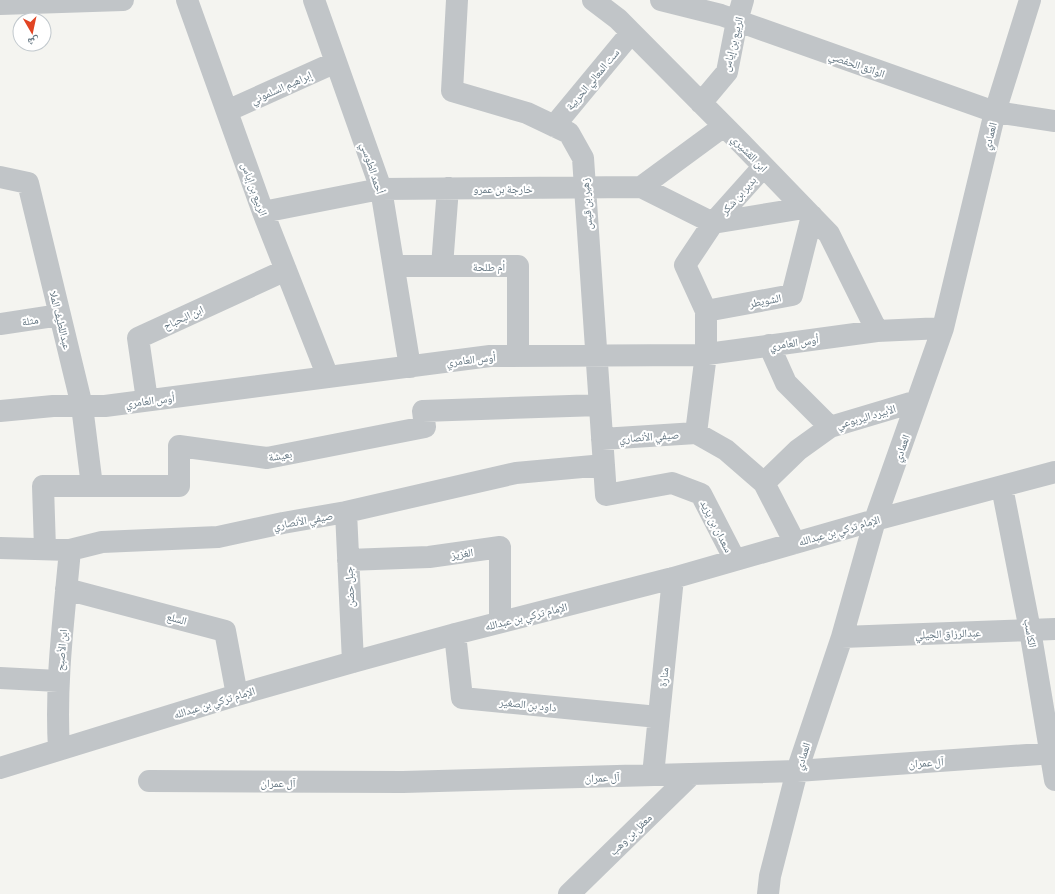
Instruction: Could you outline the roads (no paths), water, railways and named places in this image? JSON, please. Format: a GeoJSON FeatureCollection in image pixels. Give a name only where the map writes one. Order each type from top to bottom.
{"type":"FeatureCollection","features":[{"type":"Feature","properties":{"kind":"street"},"geometry":{"type":"LineString","coordinates":[[0,4],[122,0]]}},
{"type":"Feature","properties":{"kind":"street","name":"الربيع بن إياس"},"geometry":{"type":"LineString","coordinates":[[187,0],[264,212],[328,377]]}},
{"type":"Feature","properties":{"kind":"street","name":"أحمد الطوسي"},"geometry":{"type":"LineString","coordinates":[[314,0],[381,189],[410,367]]}},
{"type":"Feature","properties":{"kind":"street","name":"زهير بن قيس"},"geometry":{"type":"LineString","coordinates":[[457,0],[452,91],[527,113],[569,133],[583,158],[606,495]]}},
{"type":"Feature","properties":{"kind":"street","name":"ابن القشيري"},"geometry":{"type":"LineString","coordinates":[[592,0],[618,18],[829,234],[877,330]]}},
{"type":"Feature","properties":{"kind":"street","name":"الواثق الحفصي"},"geometry":{"type":"LineString","coordinates":[[661,0],[721,15],[995,112],[1055,121]]}},
{"type":"Feature","properties":{"kind":"street","name":"الربيع بن إياس"},"geometry":{"type":"LineString","coordinates":[[702,103],[727,72],[737,21],[743,0]]}},
{"type":"Feature","properties":{"kind":"street","name":"العمادي"},"geometry":{"type":"LineString","coordinates":[[768,894],[770,876],[797,771],[842,637],[875,520],[943,328],[995,112],[1030,0]]}},
{"type":"Feature","properties":{"kind":"street","name":"ست المعالي الحربية"},"geometry":{"type":"LineString","coordinates":[[554,126],[631,33]]}},
{"type":"Feature","properties":{"kind":"street","name":"إبراهيم السلموني"},"geometry":{"type":"LineString","coordinates":[[227,111],[336,62]]}},
{"type":"Feature","properties":{"kind":"street"},"geometry":{"type":"LineString","coordinates":[[724,126],[641,187],[713,223],[808,212]]}},
{"type":"Feature","properties":{"kind":"street","name":"بدير بن شكر"},"geometry":{"type":"LineString","coordinates":[[706,311],[684,265],[713,223],[763,167]]}},
{"type":"Feature","properties":{"kind":"street","name":"عبداللطيف الملا"},"geometry":{"type":"LineString","coordinates":[[0,177],[28,183],[82,406],[92,486]]}},
{"type":"Feature","properties":{"kind":"street","name":"خارجة بن عمرو"},"geometry":{"type":"LineString","coordinates":[[264,212],[381,189],[641,187]]}},
{"type":"Feature","properties":{"kind":"street"},"geometry":{"type":"LineString","coordinates":[[442,266],[448,188]]}},
{"type":"Feature","properties":{"kind":"street","name":"الشويطر"},"geometry":{"type":"LineString","coordinates":[[706,311],[792,295],[808,212]]}},
{"type":"Feature","properties":{"kind":"street","name":"أم طلحة"},"geometry":{"type":"LineString","coordinates":[[394,266],[518,266],[518,356]]}},
{"type":"Feature","properties":{"kind":"street","name":"ابن البحباح"},"geometry":{"type":"LineString","coordinates":[[147,400],[138,338],[286,270]]}},
{"type":"Feature","properties":{"kind":"street"},"geometry":{"type":"LineString","coordinates":[[706,311],[706,354],[696,433],[726,450],[764,483],[795,543]]}},
{"type":"Feature","properties":{"kind":"street","name":"مثلة"},"geometry":{"type":"LineString","coordinates":[[0,324],[60,315]]}},
{"type":"Feature","properties":{"kind":"street","name":"أوس العامري"},"geometry":{"type":"LineString","coordinates":[[0,411],[53,406],[105,406],[490,356],[706,354],[877,330],[943,328]]}},
{"type":"Feature","properties":{"kind":"street"},"geometry":{"type":"LineString","coordinates":[[769,345],[786,383],[830,427]]}},
{"type":"Feature","properties":{"kind":"street","name":"الأبيرد اليربوعي"},"geometry":{"type":"LineString","coordinates":[[764,483],[798,450],[830,427],[917,401]]}},
{"type":"Feature","properties":{"kind":"street","name":"بعيشة"},"geometry":{"type":"LineString","coordinates":[[44,549],[43,486],[179,486],[179,446],[267,458],[425,427],[423,411],[600,405]]}},
{"type":"Feature","properties":{"kind":"street","name":"صيفي الأنصاري"},"geometry":{"type":"LineString","coordinates":[[602,440],[696,433]]}},
{"type":"Feature","properties":{"kind":"street","name":"صيفي الأنصاري"},"geometry":{"type":"LineString","coordinates":[[0,548],[70,550],[102,542],[218,537],[283,523],[346,512],[516,473],[604,465]]}},
{"type":"Feature","properties":{"kind":"street","name":"الإمام تركي بن عبدالله"},"geometry":{"type":"LineString","coordinates":[[0,768],[237,695],[353,662],[500,622],[673,578],[875,520],[1055,472]]}},
{"type":"Feature","properties":{"kind":"street","name":"سعدان بن يزيد"},"geometry":{"type":"LineString","coordinates":[[606,495],[672,483],[701,494],[735,560]]}},
{"type":"Feature","properties":{"kind":"street","name":"الكاسب"},"geometry":{"type":"LineString","coordinates":[[1002,487],[1053,753],[1055,780]]}},
{"type":"Feature","properties":{"kind":"street","name":"جبل حضن"},"geometry":{"type":"LineString","coordinates":[[346,512],[353,662]]}},
{"type":"Feature","properties":{"kind":"street","name":"الغزيز"},"geometry":{"type":"LineString","coordinates":[[348,560],[429,557],[500,547],[500,622]]}},
{"type":"Feature","properties":{"kind":"street","name":"ابن الأصبح"},"geometry":{"type":"LineString","coordinates":[[59,749],[58,681],[70,550]]}},
{"type":"Feature","properties":{"kind":"street","name":"منارة"},"geometry":{"type":"LineString","coordinates":[[653,775],[673,578]]}},
{"type":"Feature","properties":{"kind":"street","name":"السلع"},"geometry":{"type":"LineString","coordinates":[[66,589],[225,631],[237,695]]}},
{"type":"Feature","properties":{"kind":"street","name":"عبدالرزاق الجيلي"},"geometry":{"type":"LineString","coordinates":[[842,637],[1055,629]]}},
{"type":"Feature","properties":{"kind":"street","name":"داود بن الصغير"},"geometry":{"type":"LineString","coordinates":[[455,634],[462,698],[658,717]]}},
{"type":"Feature","properties":{"kind":"street"},"geometry":{"type":"LineString","coordinates":[[0,678],[58,681]]}},
{"type":"Feature","properties":{"kind":"street","name":"آل عمران"},"geometry":{"type":"LineString","coordinates":[[149,781],[403,782],[797,771],[1053,753]]}},
{"type":"Feature","properties":{"kind":"street","name":"معقل بن وهب"},"geometry":{"type":"LineString","coordinates":[[569,894],[692,774]]}}]}
